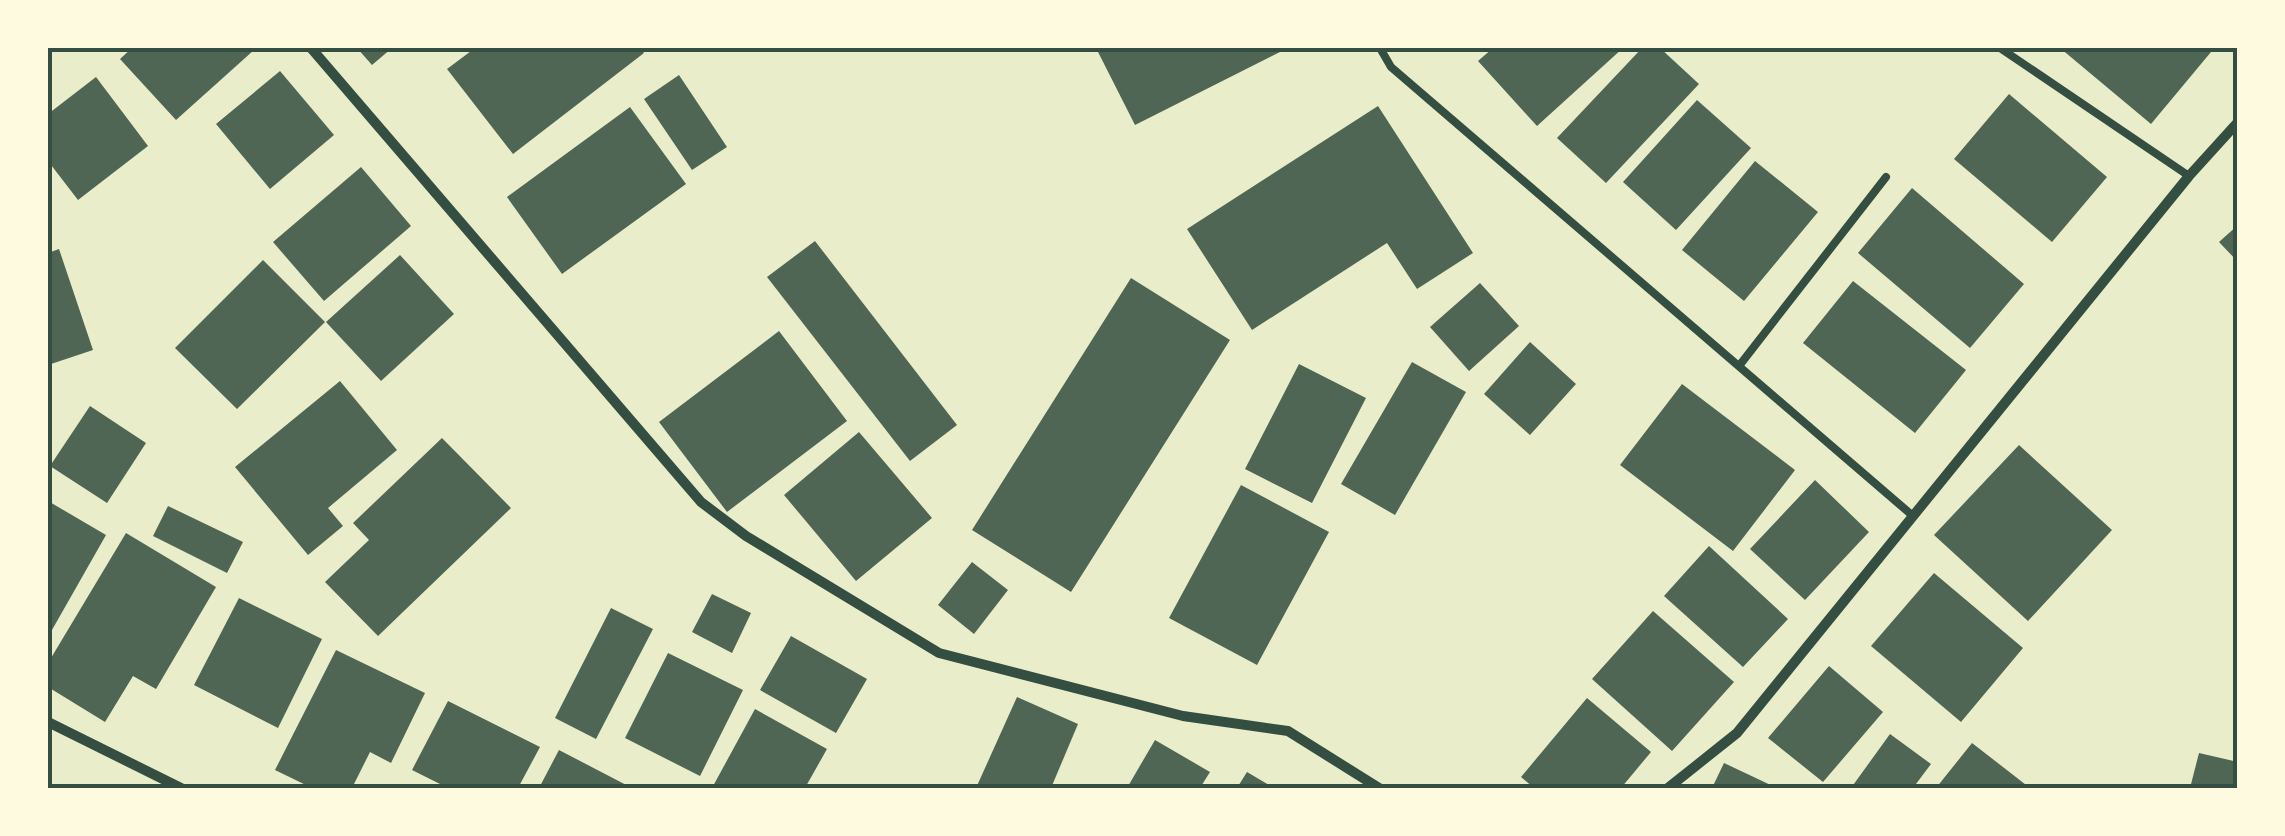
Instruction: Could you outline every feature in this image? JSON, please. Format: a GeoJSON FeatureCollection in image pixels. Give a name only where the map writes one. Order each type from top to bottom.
{"type":"FeatureCollection","features":[{"type":"Feature","properties":{"kind":"street"},"geometry":{"type":"LineString","coordinates":[[312,48],[701,502],[746,536],[938,653],[1183,716],[1288,730],[1378,788]]}},
{"type":"Feature","properties":{"kind":"street"},"geometry":{"type":"LineString","coordinates":[[1668,788],[1737,733],[2189,176],[2238,122]]}},
{"type":"Feature","properties":{"kind":"street"},"geometry":{"type":"LineString","coordinates":[[48,722],[181,788]]}},
{"type":"Feature","properties":{"kind":"lane"},"geometry":{"type":"LineString","coordinates":[[1380,48],[1390,67],[1913,516]]}},
{"type":"Feature","properties":{"kind":"lane"},"geometry":{"type":"LineString","coordinates":[[2000,48],[2189,176]]}},
{"type":"Feature","properties":{"kind":"lane"},"geometry":{"type":"LineString","coordinates":[[1739,366],[1886,177]]}},
{"type":"Feature","properties":{"kind":"building"},"geometry":{"type":"Polygon","coordinates":[[[132,48],[254,50],[176,120],[120,59],[132,48]]]}},
{"type":"Feature","properties":{"kind":"building"},"geometry":{"type":"Polygon","coordinates":[[[357,48],[392,48],[372,65],[357,48]]]}},
{"type":"Feature","properties":{"kind":"building"},"geometry":{"type":"Polygon","coordinates":[[[475,48],[640,48],[644,53],[513,154],[447,69],[475,48]]]}},
{"type":"Feature","properties":{"kind":"building"},"geometry":{"type":"Polygon","coordinates":[[[1096,48],[1288,48],[1135,125],[1096,48]]]}},
{"type":"Feature","properties":{"kind":"building"},"geometry":{"type":"Polygon","coordinates":[[[1493,48],[1623,48],[1537,126],[1478,61],[1493,48]]]}},
{"type":"Feature","properties":{"kind":"building"},"geometry":{"type":"Polygon","coordinates":[[[1642,48],[1660,48],[1699,84],[1606,183],[1557,138],[1642,48]]]}},
{"type":"Feature","properties":{"kind":"building"},"geometry":{"type":"Polygon","coordinates":[[[2060,48],[2206,48],[2211,52],[2151,124],[2060,48]]]}},
{"type":"Feature","properties":{"kind":"building"},"geometry":{"type":"Polygon","coordinates":[[[280,71],[334,135],[270,189],[216,124],[280,71]]]}},
{"type":"Feature","properties":{"kind":"building"},"geometry":{"type":"Polygon","coordinates":[[[679,75],[727,147],[692,170],[644,99],[679,75]]]}},
{"type":"Feature","properties":{"kind":"building"},"geometry":{"type":"Polygon","coordinates":[[[96,77],[148,146],[78,200],[48,161],[48,114],[96,77]]]}},
{"type":"Feature","properties":{"kind":"building"},"geometry":{"type":"Polygon","coordinates":[[[2009,94],[2107,177],[2052,242],[1954,159],[2009,94]]]}},
{"type":"Feature","properties":{"kind":"building"},"geometry":{"type":"Polygon","coordinates":[[[1697,100],[1751,148],[1676,230],[1623,182],[1697,100]]]}},
{"type":"Feature","properties":{"kind":"building"},"geometry":{"type":"Polygon","coordinates":[[[1378,106],[1473,253],[1417,289],[1387,243],[1252,330],[1187,229],[1378,106]]]}},
{"type":"Feature","properties":{"kind":"building"},"geometry":{"type":"Polygon","coordinates":[[[630,107],[686,184],[562,274],[507,197],[630,107]]]}},
{"type":"Feature","properties":{"kind":"building"},"geometry":{"type":"Polygon","coordinates":[[[1755,161],[1818,212],[1744,301],[1682,250],[1755,161]]]}},
{"type":"Feature","properties":{"kind":"building"},"geometry":{"type":"Polygon","coordinates":[[[361,167],[411,226],[324,301],[273,242],[361,167]]]}},
{"type":"Feature","properties":{"kind":"building"},"geometry":{"type":"Polygon","coordinates":[[[1912,188],[2024,284],[1970,348],[1858,253],[1912,188]]]}},
{"type":"Feature","properties":{"kind":"building"},"geometry":{"type":"Polygon","coordinates":[[[2238,225],[2238,262],[2219,242],[2238,225]]]}},
{"type":"Feature","properties":{"kind":"building"},"geometry":{"type":"Polygon","coordinates":[[[815,241],[957,425],[910,461],[767,277],[815,241]]]}},
{"type":"Feature","properties":{"kind":"building"},"geometry":{"type":"Polygon","coordinates":[[[59,249],[93,350],[48,365],[48,253],[59,249]]]}},
{"type":"Feature","properties":{"kind":"building"},"geometry":{"type":"Polygon","coordinates":[[[400,255],[454,314],[381,381],[326,322],[400,255]]]}},
{"type":"Feature","properties":{"kind":"building"},"geometry":{"type":"Polygon","coordinates":[[[263,260],[325,322],[237,409],[175,348],[263,260]]]}},
{"type":"Feature","properties":{"kind":"building"},"geometry":{"type":"Polygon","coordinates":[[[1131,278],[1230,340],[1071,592],[972,530],[1131,278]]]}},
{"type":"Feature","properties":{"kind":"building"},"geometry":{"type":"Polygon","coordinates":[[[1853,281],[1966,370],[1915,433],[1803,343],[1853,281]]]}},
{"type":"Feature","properties":{"kind":"building"},"geometry":{"type":"Polygon","coordinates":[[[1480,283],[1519,326],[1469,371],[1430,327],[1480,283]]]}},
{"type":"Feature","properties":{"kind":"building"},"geometry":{"type":"Polygon","coordinates":[[[779,331],[847,421],[727,512],[659,422],[779,331]]]}},
{"type":"Feature","properties":{"kind":"building"},"geometry":{"type":"Polygon","coordinates":[[[1530,342],[1576,384],[1530,435],[1484,394],[1530,342]]]}},
{"type":"Feature","properties":{"kind":"building"},"geometry":{"type":"Polygon","coordinates":[[[1412,362],[1466,392],[1395,515],[1341,484],[1412,362]]]}},
{"type":"Feature","properties":{"kind":"building"},"geometry":{"type":"Polygon","coordinates":[[[1299,364],[1366,398],[1312,503],[1245,469],[1299,364]]]}},
{"type":"Feature","properties":{"kind":"building"},"geometry":{"type":"Polygon","coordinates":[[[340,381],[397,450],[328,508],[343,526],[308,555],[235,467],[340,381]]]}},
{"type":"Feature","properties":{"kind":"building"},"geometry":{"type":"Polygon","coordinates":[[[1682,384],[1795,470],[1733,551],[1620,465],[1682,384]]]}},
{"type":"Feature","properties":{"kind":"building"},"geometry":{"type":"Polygon","coordinates":[[[90,406],[146,443],[107,503],[50,466],[90,406]]]}},
{"type":"Feature","properties":{"kind":"building"},"geometry":{"type":"Polygon","coordinates":[[[859,432],[932,518],[856,581],[784,495],[859,432]]]}},
{"type":"Feature","properties":{"kind":"building"},"geometry":{"type":"Polygon","coordinates":[[[442,438],[511,508],[378,636],[325,582],[369,540],[353,523],[442,438]]]}},
{"type":"Feature","properties":{"kind":"building"},"geometry":{"type":"Polygon","coordinates":[[[2019,445],[2112,530],[2028,621],[1934,535],[2019,445]]]}},
{"type":"Feature","properties":{"kind":"building"},"geometry":{"type":"Polygon","coordinates":[[[1815,480],[1869,532],[1805,600],[1750,549],[1815,480]]]}},
{"type":"Feature","properties":{"kind":"building"},"geometry":{"type":"Polygon","coordinates":[[[1241,485],[1329,532],[1257,665],[1169,618],[1241,485]]]}},
{"type":"Feature","properties":{"kind":"building"},"geometry":{"type":"Polygon","coordinates":[[[48,501],[106,535],[48,637],[48,501]]]}},
{"type":"Feature","properties":{"kind":"building"},"geometry":{"type":"Polygon","coordinates":[[[168,506],[243,542],[227,573],[153,536],[168,506]]]}},
{"type":"Feature","properties":{"kind":"building"},"geometry":{"type":"Polygon","coordinates":[[[126,533],[216,587],[156,689],[133,676],[105,722],[48,687],[48,663],[126,533]]]}},
{"type":"Feature","properties":{"kind":"building"},"geometry":{"type":"Polygon","coordinates":[[[1709,546],[1788,619],[1743,667],[1664,596],[1709,546]]]}},
{"type":"Feature","properties":{"kind":"building"},"geometry":{"type":"Polygon","coordinates":[[[972,562],[1008,590],[974,634],[938,605],[972,562]]]}},
{"type":"Feature","properties":{"kind":"building"},"geometry":{"type":"Polygon","coordinates":[[[1934,573],[2023,648],[1961,722],[1871,646],[1934,573]]]}},
{"type":"Feature","properties":{"kind":"building"},"geometry":{"type":"Polygon","coordinates":[[[712,594],[751,613],[732,653],[692,632],[712,594]]]}},
{"type":"Feature","properties":{"kind":"building"},"geometry":{"type":"Polygon","coordinates":[[[239,598],[322,639],[278,728],[194,685],[239,598]]]}},
{"type":"Feature","properties":{"kind":"building"},"geometry":{"type":"Polygon","coordinates":[[[611,608],[653,629],[596,739],[555,718],[611,608]]]}},
{"type":"Feature","properties":{"kind":"building"},"geometry":{"type":"Polygon","coordinates":[[[1653,611],[1734,682],[1672,751],[1592,679],[1653,611]]]}},
{"type":"Feature","properties":{"kind":"building"},"geometry":{"type":"Polygon","coordinates":[[[791,636],[867,679],[836,733],[760,690],[791,636]]]}},
{"type":"Feature","properties":{"kind":"building"},"geometry":{"type":"Polygon","coordinates":[[[336,650],[425,693],[391,763],[370,752],[352,788],[312,788],[275,770],[336,650]]]}},
{"type":"Feature","properties":{"kind":"building"},"geometry":{"type":"Polygon","coordinates":[[[668,653],[743,690],[700,776],[625,738],[668,653]]]}},
{"type":"Feature","properties":{"kind":"building"},"geometry":{"type":"Polygon","coordinates":[[[1829,666],[1883,712],[1823,782],[1768,738],[1829,666]]]}},
{"type":"Feature","properties":{"kind":"building"},"geometry":{"type":"Polygon","coordinates":[[[1017,697],[1078,724],[1051,788],[976,788],[1017,697]]]}},
{"type":"Feature","properties":{"kind":"building"},"geometry":{"type":"Polygon","coordinates":[[[1587,698],[1651,752],[1621,788],[1534,788],[1521,777],[1587,698]]]}},
{"type":"Feature","properties":{"kind":"building"},"geometry":{"type":"Polygon","coordinates":[[[448,701],[540,747],[518,788],[448,788],[412,770],[448,701]]]}},
{"type":"Feature","properties":{"kind":"building"},"geometry":{"type":"Polygon","coordinates":[[[755,709],[827,749],[805,788],[712,788],[755,709]]]}},
{"type":"Feature","properties":{"kind":"building"},"geometry":{"type":"Polygon","coordinates":[[[1890,734],[1931,764],[1913,788],[1851,788],[1890,734]]]}},
{"type":"Feature","properties":{"kind":"building"},"geometry":{"type":"Polygon","coordinates":[[[1155,740],[1210,772],[1200,788],[1127,788],[1155,740]]]}},
{"type":"Feature","properties":{"kind":"building"},"geometry":{"type":"Polygon","coordinates":[[[1972,743],[2030,788],[1936,788],[1972,743]]]}},
{"type":"Feature","properties":{"kind":"building"},"geometry":{"type":"Polygon","coordinates":[[[559,750],[632,788],[539,788],[559,750]]]}},
{"type":"Feature","properties":{"kind":"building"},"geometry":{"type":"Polygon","coordinates":[[[2199,753],[2238,762],[2238,788],[2190,788],[2199,753]]]}},
{"type":"Feature","properties":{"kind":"building"},"geometry":{"type":"Polygon","coordinates":[[[1724,763],[1777,788],[1712,788],[1724,763]]]}},
{"type":"Feature","properties":{"kind":"building"},"geometry":{"type":"Polygon","coordinates":[[[1247,772],[1274,788],[1237,788],[1247,772]]]}}]}
